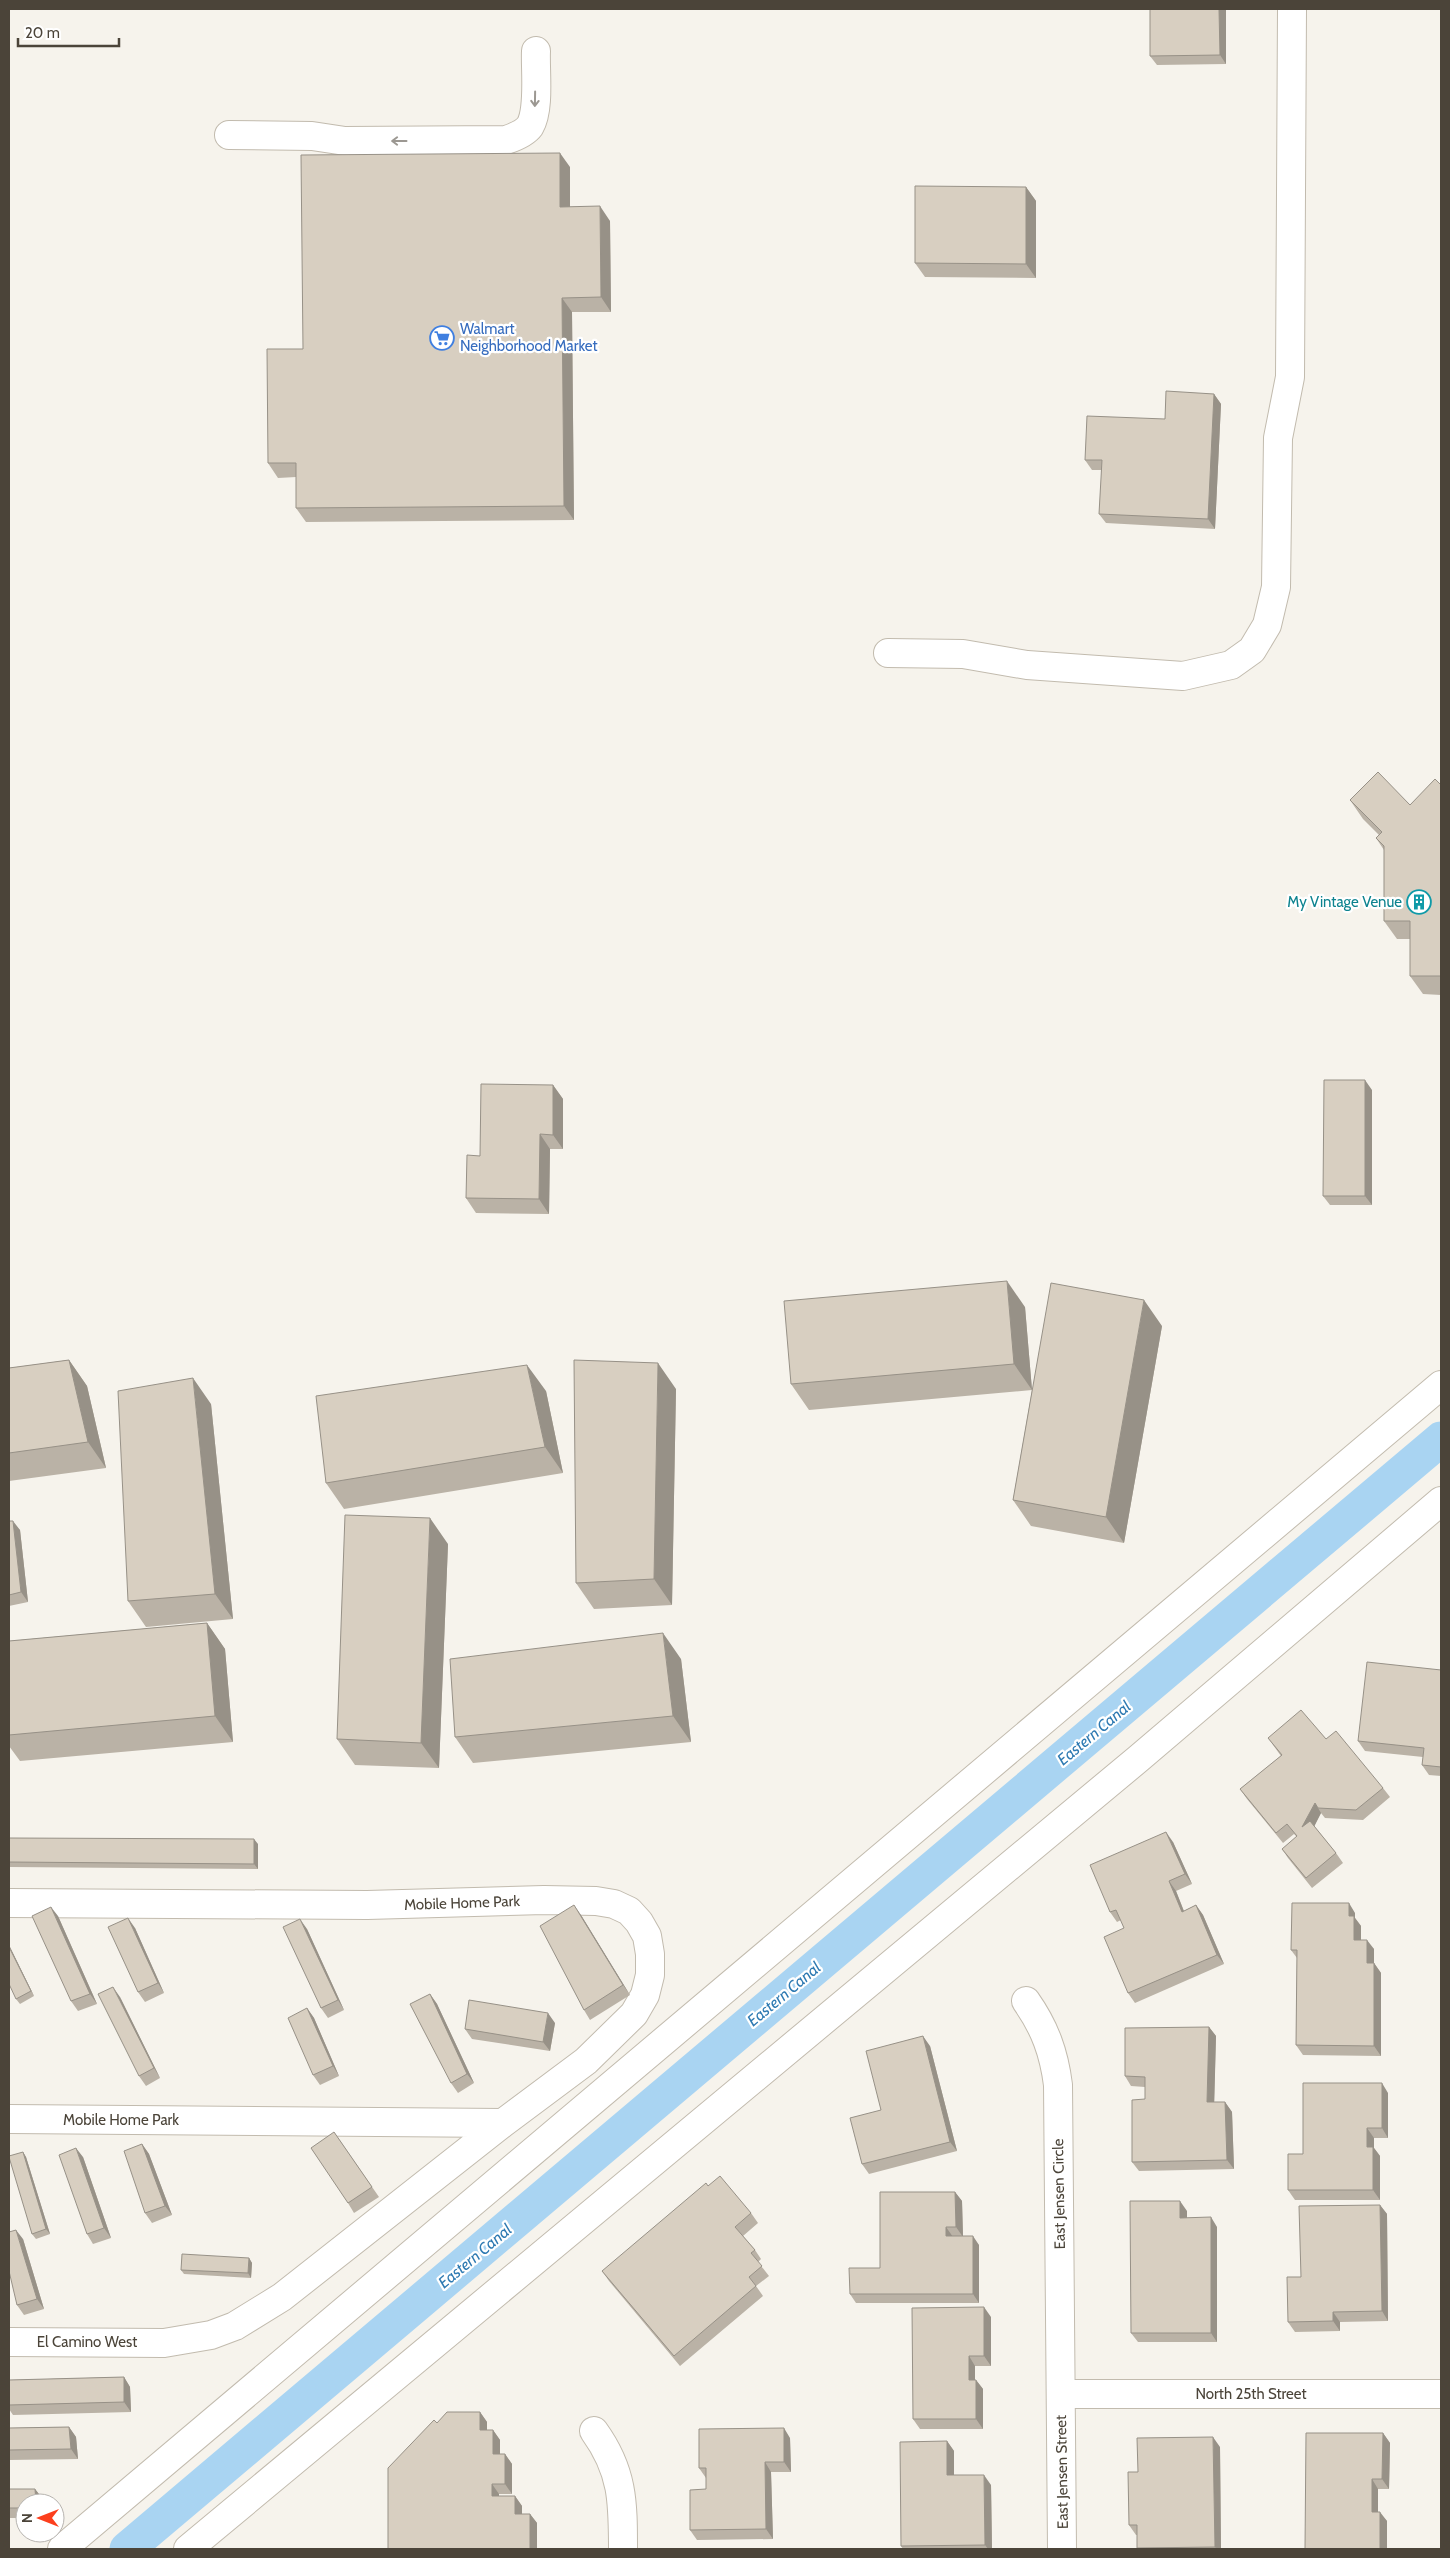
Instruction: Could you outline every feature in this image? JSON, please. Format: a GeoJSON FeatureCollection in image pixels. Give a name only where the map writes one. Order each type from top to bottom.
{"type":"FeatureCollection","features":[{"type":"Feature","properties":{"kind":"street"},"geometry":{"type":"LineString","coordinates":[[888,653],[963,654],[1027,666],[1183,676],[1231,666],[1252,650],[1267,625],[1276,587],[1278,438],[1290,377],[1292,9]]}},
{"type":"Feature","properties":{"kind":"street"},"geometry":{"type":"LineString","coordinates":[[229,135],[312,136],[346,141],[506,140],[519,135],[529,126],[535,112],[536,51]]}},
{"type":"Feature","properties":{"kind":"street"},"geometry":{"type":"LineString","coordinates":[[62,2549],[1441,1384]]}},
{"type":"Feature","properties":{"kind":"street"},"geometry":{"type":"LineString","coordinates":[[188,2549],[1138,1759],[1441,1500]]}},
{"type":"Feature","properties":{"kind":"street","name":"Mobile Home Park"},"geometry":{"type":"LineString","coordinates":[[9,1903],[367,1905],[562,1900],[605,1902],[629,1911],[640,1922],[647,1936],[650,1954],[650,1975],[644,1995],[634,2014],[586,2061],[502,2123],[263,2310],[235,2326],[211,2335],[164,2343]]}},
{"type":"Feature","properties":{"kind":"street","name":"East Jensen Circle"},"geometry":{"type":"LineString","coordinates":[[1026,2001],[1039,2020],[1049,2041],[1055,2062],[1058,2085],[1061,2394]]}},
{"type":"Feature","properties":{"kind":"street","name":"Mobile Home Park"},"geometry":{"type":"LineString","coordinates":[[9,2119],[502,2123]]}},
{"type":"Feature","properties":{"kind":"street","name":"El Camino West"},"geometry":{"type":"LineString","coordinates":[[9,2342],[164,2343]]}},
{"type":"Feature","properties":{"kind":"street","name":"North 25th Street"},"geometry":{"type":"LineString","coordinates":[[1061,2394],[1441,2394]]}},
{"type":"Feature","properties":{"kind":"street","name":"East Jensen Street"},"geometry":{"type":"LineString","coordinates":[[1061,2394],[1062,2549]]}},
{"type":"Feature","properties":{"kind":"street"},"geometry":{"type":"LineString","coordinates":[[594,2431],[616,2467],[622,2490],[623,2549]]}},
{"type":"Feature","properties":{"kind":"building"},"geometry":{"type":"Polygon","coordinates":[[[1150,9],[1219,9],[1220,55],[1150,56],[1150,9]]]}},
{"type":"Feature","properties":{"kind":"building","name":"Walmart Neighborhood Market"},"geometry":{"type":"Polygon","coordinates":[[[560,153],[560,207],[600,206],[601,297],[562,298],[564,506],[296,508],[296,463],[268,463],[267,349],[303,349],[301,155],[560,153]]]}},
{"type":"Feature","properties":{"kind":"building"},"geometry":{"type":"Polygon","coordinates":[[[915,186],[1026,187],[1026,264],[915,263],[915,186]]]}},
{"type":"Feature","properties":{"kind":"building"},"geometry":{"type":"Polygon","coordinates":[[[1166,391],[1214,394],[1208,519],[1099,514],[1102,460],[1085,460],[1087,416],[1165,419],[1166,391]]]}},
{"type":"Feature","properties":{"kind":"building","name":"My Vintage Venue"},"geometry":{"type":"Polygon","coordinates":[[[1378,772],[1410,805],[1435,779],[1441,785],[1441,976],[1410,976],[1410,921],[1384,921],[1384,846],[1376,838],[1382,832],[1350,800],[1378,772]]]}},
{"type":"Feature","properties":{"kind":"building"},"geometry":{"type":"Polygon","coordinates":[[[1324,1080],[1365,1080],[1365,1196],[1323,1196],[1324,1080]]]}},
{"type":"Feature","properties":{"kind":"building"},"geometry":{"type":"Polygon","coordinates":[[[481,1084],[553,1085],[553,1135],[540,1134],[539,1199],[466,1198],[467,1155],[480,1156],[481,1084]]]}},
{"type":"Feature","properties":{"kind":"building"},"geometry":{"type":"Polygon","coordinates":[[[1007,1281],[1014,1364],[791,1384],[784,1301],[1007,1281]]]}},
{"type":"Feature","properties":{"kind":"building"},"geometry":{"type":"Polygon","coordinates":[[[1051,1283],[1144,1300],[1106,1517],[1013,1500],[1051,1283]]]}},
{"type":"Feature","properties":{"kind":"building"},"geometry":{"type":"Polygon","coordinates":[[[69,1360],[88,1442],[9,1453],[9,1368],[69,1360]]]}},
{"type":"Feature","properties":{"kind":"building"},"geometry":{"type":"Polygon","coordinates":[[[574,1360],[658,1363],[654,1579],[576,1583],[574,1360]]]}},
{"type":"Feature","properties":{"kind":"building"},"geometry":{"type":"Polygon","coordinates":[[[527,1365],[545,1447],[326,1483],[316,1396],[527,1365]]]}},
{"type":"Feature","properties":{"kind":"building"},"geometry":{"type":"Polygon","coordinates":[[[193,1378],[215,1594],[128,1601],[118,1391],[193,1378]]]}},
{"type":"Feature","properties":{"kind":"building"},"geometry":{"type":"Polygon","coordinates":[[[345,1515],[430,1518],[421,1743],[337,1739],[345,1515]]]}},
{"type":"Feature","properties":{"kind":"building"},"geometry":{"type":"Polygon","coordinates":[[[9,1521],[13,1521],[21,1592],[9,1595],[9,1521]]]}},
{"type":"Feature","properties":{"kind":"building"},"geometry":{"type":"Polygon","coordinates":[[[207,1623],[215,1716],[9,1735],[9,1641],[207,1623]]]}},
{"type":"Feature","properties":{"kind":"building"},"geometry":{"type":"Polygon","coordinates":[[[663,1633],[673,1716],[455,1737],[450,1659],[663,1633]]]}},
{"type":"Feature","properties":{"kind":"building"},"geometry":{"type":"Polygon","coordinates":[[[1367,1662],[1441,1670],[1441,1767],[1422,1765],[1424,1748],[1358,1741],[1367,1662]]]}},
{"type":"Feature","properties":{"kind":"building"},"geometry":{"type":"Polygon","coordinates":[[[1301,1710],[1326,1739],[1336,1731],[1383,1788],[1356,1810],[1318,1808],[1315,1803],[1302,1827],[1310,1821],[1336,1853],[1306,1878],[1282,1849],[1297,1836],[1287,1824],[1276,1833],[1240,1789],[1282,1755],[1268,1738],[1301,1710]]]}},
{"type":"Feature","properties":{"kind":"building"},"geometry":{"type":"Polygon","coordinates":[[[1166,1832],[1185,1874],[1169,1881],[1182,1912],[1196,1905],[1217,1955],[1128,1993],[1104,1937],[1124,1928],[1116,1910],[1110,1912],[1090,1865],[1166,1832]]]}},
{"type":"Feature","properties":{"kind":"building"},"geometry":{"type":"Polygon","coordinates":[[[9,1838],[254,1839],[254,1864],[9,1862],[9,1838]]]}},
{"type":"Feature","properties":{"kind":"building"},"geometry":{"type":"Polygon","coordinates":[[[1292,1903],[1349,1903],[1349,1916],[1354,1916],[1354,1940],[1367,1940],[1367,1963],[1374,1963],[1374,2046],[1296,2045],[1297,1950],[1291,1950],[1292,1903]]]}},
{"type":"Feature","properties":{"kind":"building"},"geometry":{"type":"Polygon","coordinates":[[[574,1905],[623,1985],[584,2010],[540,1926],[574,1905]]]}},
{"type":"Feature","properties":{"kind":"building"},"geometry":{"type":"Polygon","coordinates":[[[51,1907],[90,1994],[71,2001],[32,1916],[51,1907]]]}},
{"type":"Feature","properties":{"kind":"building"},"geometry":{"type":"Polygon","coordinates":[[[128,1918],[158,1983],[138,1992],[108,1927],[128,1918]]]}},
{"type":"Feature","properties":{"kind":"building"},"geometry":{"type":"Polygon","coordinates":[[[300,1919],[338,2000],[321,2008],[283,1927],[300,1919]]]}},
{"type":"Feature","properties":{"kind":"building"},"geometry":{"type":"Polygon","coordinates":[[[9,1947],[31,1991],[16,1999],[9,1984],[9,1947]]]}},
{"type":"Feature","properties":{"kind":"building"},"geometry":{"type":"Polygon","coordinates":[[[113,1987],[154,2068],[139,2076],[98,1994],[113,1987]]]}},
{"type":"Feature","properties":{"kind":"building"},"geometry":{"type":"Polygon","coordinates":[[[430,1994],[467,2074],[451,2083],[410,2004],[430,1994]]]}},
{"type":"Feature","properties":{"kind":"building"},"geometry":{"type":"Polygon","coordinates":[[[469,2000],[548,2013],[543,2042],[465,2029],[469,2000]]]}},
{"type":"Feature","properties":{"kind":"building"},"geometry":{"type":"Polygon","coordinates":[[[307,2008],[333,2066],[313,2075],[288,2018],[307,2008]]]}},
{"type":"Feature","properties":{"kind":"building"},"geometry":{"type":"Polygon","coordinates":[[[1209,2027],[1207,2102],[1225,2102],[1227,2160],[1132,2162],[1132,2100],[1145,2099],[1145,2077],[1125,2076],[1125,2028],[1209,2027]]]}},
{"type":"Feature","properties":{"kind":"building"},"geometry":{"type":"Polygon","coordinates":[[[923,2036],[950,2142],[862,2164],[850,2118],[881,2110],[866,2051],[923,2036]]]}},
{"type":"Feature","properties":{"kind":"building"},"geometry":{"type":"Polygon","coordinates":[[[1303,2083],[1382,2083],[1382,2128],[1367,2128],[1367,2147],[1373,2147],[1373,2190],[1288,2190],[1288,2154],[1303,2154],[1303,2083]]]}},
{"type":"Feature","properties":{"kind":"building"},"geometry":{"type":"Polygon","coordinates":[[[334,2132],[372,2187],[348,2203],[311,2148],[334,2132]]]}},
{"type":"Feature","properties":{"kind":"building"},"geometry":{"type":"Polygon","coordinates":[[[142,2144],[165,2206],[145,2213],[124,2151],[142,2144]]]}},
{"type":"Feature","properties":{"kind":"building"},"geometry":{"type":"Polygon","coordinates":[[[76,2148],[104,2228],[87,2234],[59,2155],[76,2148]]]}},
{"type":"Feature","properties":{"kind":"building"},"geometry":{"type":"Polygon","coordinates":[[[23,2152],[46,2229],[32,2234],[9,2157],[23,2152]]]}},
{"type":"Feature","properties":{"kind":"building"},"geometry":{"type":"Polygon","coordinates":[[[720,2176],[751,2213],[735,2227],[755,2250],[751,2253],[762,2266],[749,2277],[756,2286],[674,2356],[602,2271],[706,2183],[708,2186],[720,2176]]]}},
{"type":"Feature","properties":{"kind":"building"},"geometry":{"type":"Polygon","coordinates":[[[880,2192],[955,2192],[956,2227],[946,2227],[946,2236],[973,2236],[973,2294],[850,2294],[849,2268],[880,2268],[880,2192]]]}},
{"type":"Feature","properties":{"kind":"building"},"geometry":{"type":"Polygon","coordinates":[[[1130,2201],[1180,2201],[1180,2218],[1211,2217],[1211,2333],[1131,2333],[1130,2201]]]}},
{"type":"Feature","properties":{"kind":"building"},"geometry":{"type":"Polygon","coordinates":[[[1380,2205],[1382,2311],[1333,2312],[1333,2321],[1288,2322],[1287,2277],[1301,2277],[1299,2206],[1380,2205]]]}},
{"type":"Feature","properties":{"kind":"building"},"geometry":{"type":"Polygon","coordinates":[[[16,2230],[37,2299],[17,2305],[9,2271],[9,2232],[16,2230]]]}},
{"type":"Feature","properties":{"kind":"building"},"geometry":{"type":"Polygon","coordinates":[[[182,2254],[249,2258],[248,2273],[181,2270],[182,2254]]]}},
{"type":"Feature","properties":{"kind":"building"},"geometry":{"type":"Polygon","coordinates":[[[984,2307],[984,2356],[969,2356],[969,2380],[976,2380],[976,2419],[913,2419],[912,2308],[984,2307]]]}},
{"type":"Feature","properties":{"kind":"building"},"geometry":{"type":"Polygon","coordinates":[[[124,2377],[124,2402],[9,2405],[9,2380],[124,2377]]]}},
{"type":"Feature","properties":{"kind":"building"},"geometry":{"type":"Polygon","coordinates":[[[447,2412],[480,2412],[480,2430],[493,2430],[493,2454],[505,2454],[505,2484],[492,2484],[492,2496],[515,2496],[515,2514],[530,2514],[530,2549],[388,2549],[388,2468],[434,2420],[437,2423],[447,2412]]]}},
{"type":"Feature","properties":{"kind":"building"},"geometry":{"type":"Polygon","coordinates":[[[69,2427],[71,2449],[9,2450],[9,2428],[69,2427]]]}},
{"type":"Feature","properties":{"kind":"building"},"geometry":{"type":"Polygon","coordinates":[[[784,2428],[784,2462],[765,2462],[766,2529],[690,2530],[690,2490],[706,2489],[706,2468],[699,2468],[699,2429],[784,2428]]]}},
{"type":"Feature","properties":{"kind":"building"},"geometry":{"type":"Polygon","coordinates":[[[1306,2433],[1383,2433],[1382,2479],[1372,2479],[1372,2512],[1380,2512],[1380,2549],[1305,2549],[1306,2433]]]}},
{"type":"Feature","properties":{"kind":"building"},"geometry":{"type":"Polygon","coordinates":[[[1213,2437],[1215,2547],[1137,2548],[1137,2525],[1129,2525],[1128,2472],[1138,2472],[1137,2438],[1213,2437]]]}},
{"type":"Feature","properties":{"kind":"building"},"geometry":{"type":"Polygon","coordinates":[[[947,2441],[947,2475],[984,2475],[985,2545],[901,2546],[900,2442],[947,2441]]]}},
{"type":"Feature","properties":{"kind":"building"},"geometry":{"type":"Polygon","coordinates":[[[9,2489],[35,2489],[35,2493],[15,2493],[15,2508],[9,2508],[9,2489]]]}},
{"type":"Feature","properties":{"kind":"waterway","name":"Eastern Canal"},"geometry":{"type":"LineString","coordinates":[[127,2549],[1441,1439]]}},
{"type":"Feature","properties":{"kind":"place","name":"Walmart Neighborhood Market"},"geometry":{"type":"Point","coordinates":[442,338]}},
{"type":"Feature","properties":{"kind":"place","name":"My Vintage Venue"},"geometry":{"type":"Point","coordinates":[1419,902]}}]}
